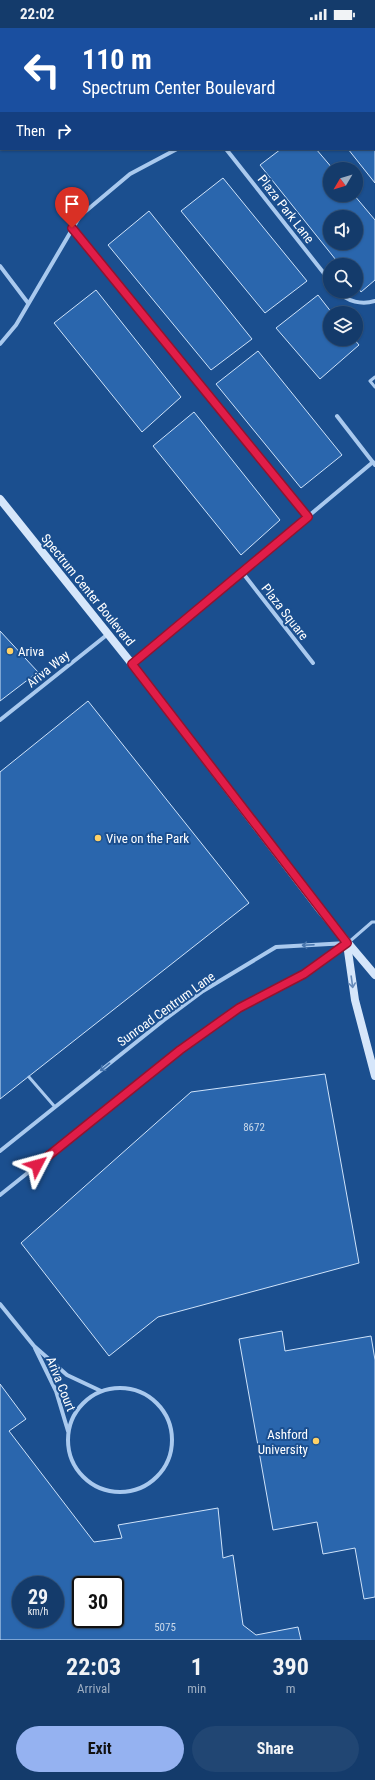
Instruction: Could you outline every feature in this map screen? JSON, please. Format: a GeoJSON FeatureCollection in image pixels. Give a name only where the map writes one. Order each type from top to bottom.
{"type":"FeatureCollection","features":[{"type":"Feature","properties":{"kind":"street"},"geometry":{"type":"LineString","coordinates":[[0,344],[16,325],[80,216],[130,174],[175,150]]}},
{"type":"Feature","properties":{"kind":"street","name":"Plaza Park Lane"},"geometry":{"type":"LineString","coordinates":[[227,150],[323,272]]}},
{"type":"Feature","properties":{"kind":"street"},"geometry":{"type":"LineString","coordinates":[[72,228],[308,517]]}},
{"type":"Feature","properties":{"kind":"street"},"geometry":{"type":"LineString","coordinates":[[0,266],[28,303]]}},
{"type":"Feature","properties":{"kind":"street"},"geometry":{"type":"LineString","coordinates":[[348,298],[357,303],[375,301]]}},
{"type":"Feature","properties":{"kind":"street"},"geometry":{"type":"LineString","coordinates":[[132,664],[374,463],[337,416]]}},
{"type":"Feature","properties":{"kind":"street","name":"Spectrum Center Boulevard"},"geometry":{"type":"LineString","coordinates":[[0,499],[132,664],[347,943],[375,975]]}},
{"type":"Feature","properties":{"kind":"street","name":"Plaza Square"},"geometry":{"type":"LineString","coordinates":[[242,572],[313,663]]}},
{"type":"Feature","properties":{"kind":"street","name":"Ariva Way"},"geometry":{"type":"LineString","coordinates":[[0,720],[108,634]]}},
{"type":"Feature","properties":{"kind":"street"},"geometry":{"type":"LineString","coordinates":[[0,1195],[192,1042],[239,1008],[304,974],[347,943]]}},
{"type":"Feature","properties":{"kind":"street","name":"Spectrum Center Boulevard"},"geometry":{"type":"LineString","coordinates":[[347,943],[355,1000],[375,1076]]}},
{"type":"Feature","properties":{"kind":"street","name":"Sunroad Centrum Lane"},"geometry":{"type":"LineString","coordinates":[[0,1152],[203,991],[276,947],[347,943]]}},
{"type":"Feature","properties":{"kind":"street","name":"Ariva Court"},"geometry":{"type":"LineString","coordinates":[[0,1304],[34,1346],[67,1375],[101,1392]]}},
{"type":"Feature","properties":{"kind":"street","name":"Ariva Court"},"geometry":{"type":"LineString","coordinates":[[34,1346],[56,1391],[68,1431],[68,1449],[74,1465],[85,1479],[101,1489],[118,1492],[136,1490],[151,1482],[163,1469],[170,1453],[171,1435],[166,1418],[156,1403],[142,1393],[125,1388],[112,1388],[86,1400],[74,1414],[68,1431]]}},
{"type":"Feature","properties":{"kind":"lane"},"geometry":{"type":"LineString","coordinates":[[375,377],[370,381],[375,386]]}},
{"type":"Feature","properties":{"kind":"lane"},"geometry":{"type":"LineString","coordinates":[[347,943],[372,922],[375,922]]}},
{"type":"Feature","properties":{"kind":"lane"},"geometry":{"type":"LineString","coordinates":[[29,1076],[55,1108]]}},
{"type":"Feature","properties":{"kind":"building"},"geometry":{"type":"Polygon","coordinates":[[[280,150],[317,150],[327,162],[323,162],[323,202],[360,202],[375,220],[375,280],[363,290],[363,258],[334,258],[328,250],[363,250],[363,210],[323,210],[323,244],[260,165],[280,150]]]}},
{"type":"Feature","properties":{"kind":"building"},"geometry":{"type":"Polygon","coordinates":[[[349,150],[375,150],[375,183],[363,168],[363,162],[358,162],[349,150]]]}},
{"type":"Feature","properties":{"kind":"building"},"geometry":{"type":"Polygon","coordinates":[[[223,178],[307,281],[265,313],[181,211],[223,178]]]}},
{"type":"Feature","properties":{"kind":"building"},"geometry":{"type":"Polygon","coordinates":[[[149,211],[252,339],[211,370],[108,245],[149,211]]]}},
{"type":"Feature","properties":{"kind":"building"},"geometry":{"type":"Polygon","coordinates":[[[96,290],[181,397],[142,432],[54,323],[96,290]]]}},
{"type":"Feature","properties":{"kind":"building"},"geometry":{"type":"Polygon","coordinates":[[[318,295],[327,306],[323,306],[323,346],[358,346],[320,379],[276,328],[318,295]]]}},
{"type":"Feature","properties":{"kind":"building"},"geometry":{"type":"Polygon","coordinates":[[[258,351],[342,455],[301,488],[216,384],[258,351]]]}},
{"type":"Feature","properties":{"kind":"building"},"geometry":{"type":"Polygon","coordinates":[[[194,412],[280,520],[241,555],[153,446],[194,412]]]}},
{"type":"Feature","properties":{"kind":"building","name":"Ariva"},"geometry":{"type":"Polygon","coordinates":[[[0,631],[38,672],[0,701],[0,631]]]}},
{"type":"Feature","properties":{"kind":"building","name":"Vive on the Park"},"geometry":{"type":"Polygon","coordinates":[[[88,701],[249,903],[0,1099],[0,772],[88,701]]]}},
{"type":"Feature","properties":{"kind":"building"},"geometry":{"type":"Polygon","coordinates":[[[325,1074],[359,1263],[158,1317],[109,1356],[21,1243],[191,1092],[325,1074]]]}},
{"type":"Feature","properties":{"kind":"building","name":"Ashford University"},"geometry":{"type":"Polygon","coordinates":[[[282,1331],[285,1351],[371,1336],[375,1360],[375,1597],[364,1599],[355,1548],[323,1554],[317,1522],[273,1530],[239,1339],[282,1331]]]}},
{"type":"Feature","properties":{"kind":"building"},"geometry":{"type":"Polygon","coordinates":[[[0,1384],[26,1419],[9,1431],[94,1542],[122,1538],[118,1525],[218,1508],[223,1558],[233,1555],[243,1625],[256,1635],[298,1627],[301,1640],[0,1640],[0,1384]]]}},
{"type":"Feature","properties":{"kind":"place","name":"Ariva"},"geometry":{"type":"Point","coordinates":[10,651]}},
{"type":"Feature","properties":{"kind":"place","name":"Vive on the Park"},"geometry":{"type":"Point","coordinates":[98,838]}},
{"type":"Feature","properties":{"kind":"place","name":"Ashford University"},"geometry":{"type":"Point","coordinates":[316,1441]}},
{"type":"Feature","properties":{"kind":"route"},"geometry":{"type":"LineString","coordinates":[[37,1165],[180,1050],[239,1008],[270,990],[304,974],[347,943],[132,664],[308,517],[72,228]]}}]}
